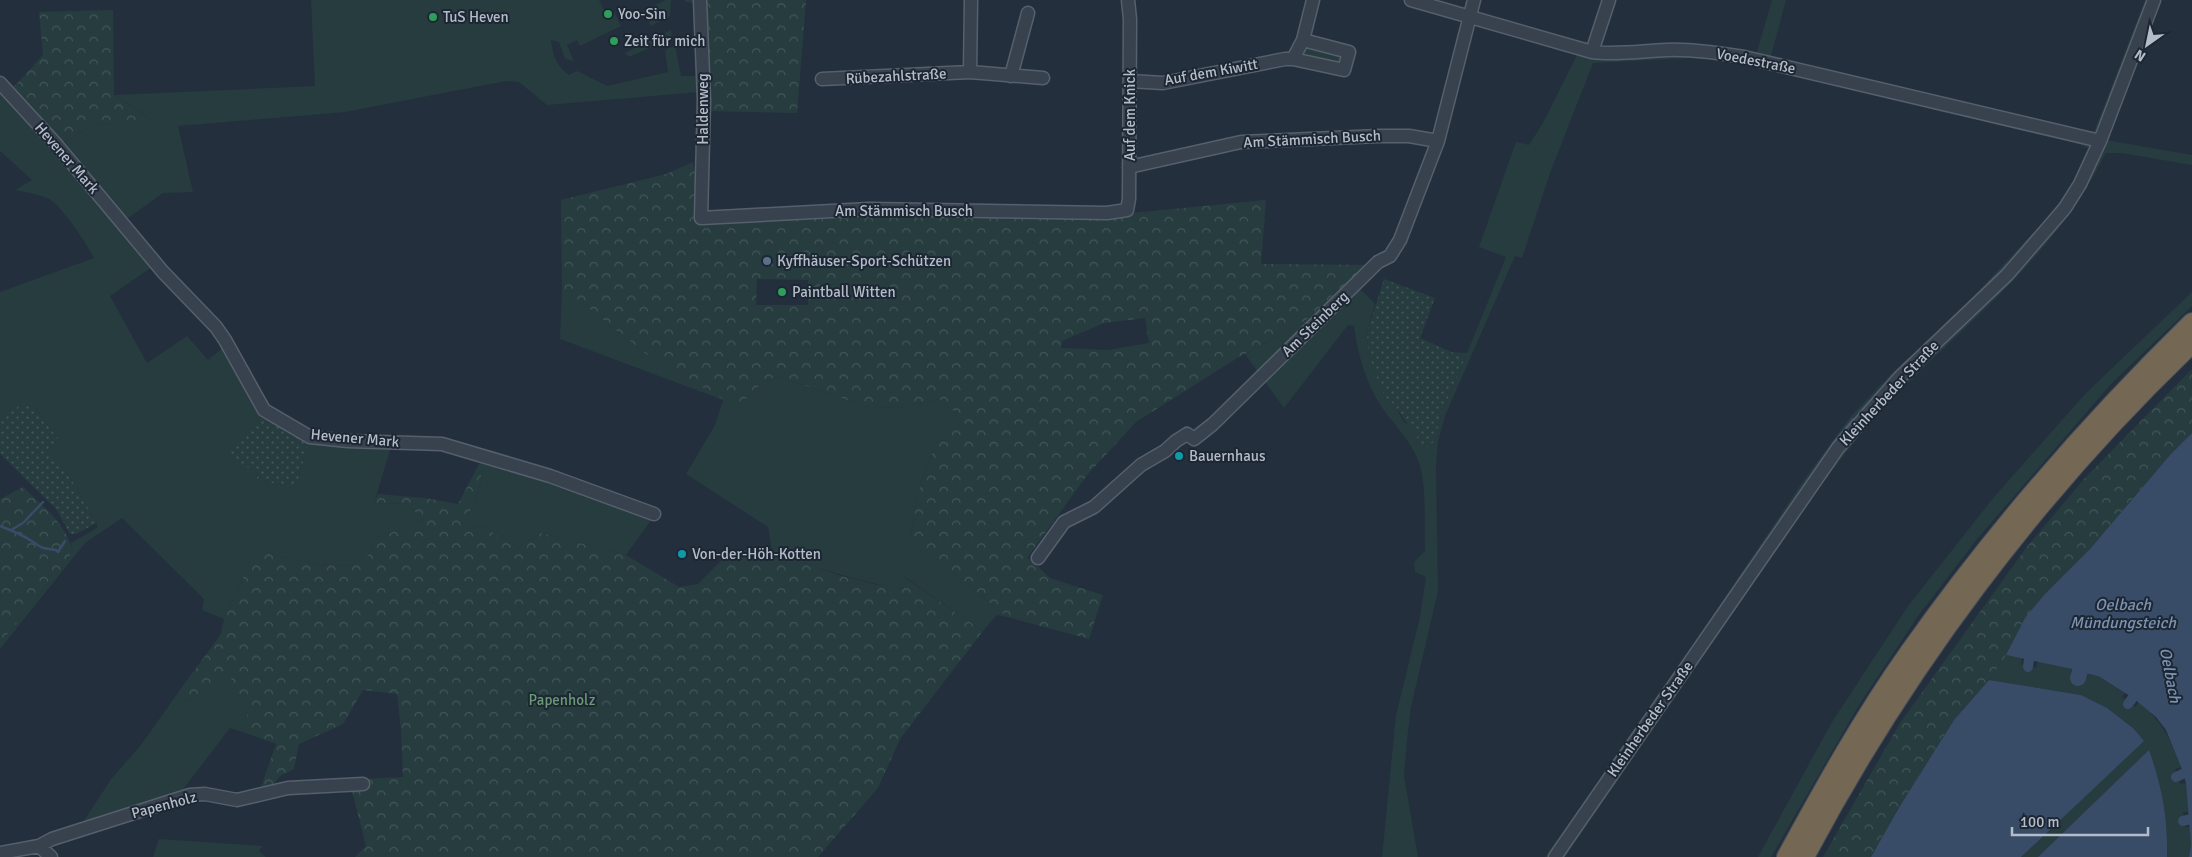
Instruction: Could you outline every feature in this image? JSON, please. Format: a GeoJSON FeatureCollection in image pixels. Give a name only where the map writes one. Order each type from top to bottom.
{"type":"FeatureCollection","features":[{"type":"Feature","properties":{"kind":"highway"},"geometry":{"type":"LineString","coordinates":[[1786,857],[1830,777],[1903,661],[1976,561],[2064,454],[2192,322]]}},
{"type":"Feature","properties":{"kind":"highway"},"geometry":{"type":"LineString","coordinates":[[1804,857],[1869,743],[1969,597],[2043,504],[2101,438],[2192,344]]}},
{"type":"Feature","properties":{"kind":"street","name":"Haldenweg"},"geometry":{"type":"LineString","coordinates":[[700,0],[704,100],[701,218]]}},
{"type":"Feature","properties":{"kind":"street"},"geometry":{"type":"LineString","coordinates":[[970,72],[971,0]]}},
{"type":"Feature","properties":{"kind":"street","name":"Auf dem Knick"},"geometry":{"type":"LineString","coordinates":[[1107,214],[1126,210],[1129,199],[1130,20],[1128,0]]}},
{"type":"Feature","properties":{"kind":"street"},"geometry":{"type":"LineString","coordinates":[[1293,59],[1303,40],[1313,0]]}},
{"type":"Feature","properties":{"kind":"street","name":"Voedestraße"},"geometry":{"type":"LineString","coordinates":[[1411,0],[1592,52],[1617,55],[1667,50],[1693,50],[1744,57],[2100,141]]}},
{"type":"Feature","properties":{"kind":"street","name":"Am Steinberg"},"geometry":{"type":"LineString","coordinates":[[1038,558],[1064,522],[1094,507],[1141,465],[1166,452],[1176,441],[1187,434],[1194,439],[1213,424],[1378,262],[1390,256],[1400,240],[1438,141],[1474,0]]}},
{"type":"Feature","properties":{"kind":"street"},"geometry":{"type":"LineString","coordinates":[[1592,52],[1609,0]]}},
{"type":"Feature","properties":{"kind":"street","name":"Kleinherbeder Straße"},"geometry":{"type":"LineString","coordinates":[[1555,857],[1838,448],[1900,377],[2007,274],[2050,226],[2080,184],[2100,141],[2154,0]]}},
{"type":"Feature","properties":{"kind":"street"},"geometry":{"type":"LineString","coordinates":[[1011,76],[1028,13]]}},
{"type":"Feature","properties":{"kind":"street","name":"Auf dem Kiwitt"},"geometry":{"type":"LineString","coordinates":[[1130,81],[1163,83],[1276,60],[1293,59],[1344,70],[1350,52],[1303,40]]}},
{"type":"Feature","properties":{"kind":"street","name":"Rübezahlstraße"},"geometry":{"type":"LineString","coordinates":[[822,79],[970,72],[1043,78]]}},
{"type":"Feature","properties":{"kind":"street","name":"Hevener Mark"},"geometry":{"type":"LineString","coordinates":[[0,83],[56,144],[163,272],[216,327],[226,340],[264,410],[310,437],[348,441],[442,444],[550,476],[654,514]]}},
{"type":"Feature","properties":{"kind":"street","name":"Am Stämmisch Busch"},"geometry":{"type":"LineString","coordinates":[[1129,167],[1241,142],[1379,136],[1409,136],[1438,141]]}},
{"type":"Feature","properties":{"kind":"street","name":"Am Stämmisch Busch"},"geometry":{"type":"LineString","coordinates":[[701,218],[869,209],[1107,214]]}},
{"type":"Feature","properties":{"kind":"street","name":"Papenholz"},"geometry":{"type":"LineString","coordinates":[[0,853],[39,846],[52,839],[190,795],[205,794],[237,800],[248,799],[288,788],[363,784]]}},
{"type":"Feature","properties":{"kind":"street"},"geometry":{"type":"LineString","coordinates":[[39,846],[51,857]]}},
{"type":"Feature","properties":{"kind":"green space"},"geometry":{"type":"Polygon","coordinates":[[[311,0],[599,0],[606,15],[614,12],[621,26],[580,46],[577,40],[567,45],[574,61],[565,59],[559,42],[551,40],[556,60],[569,75],[577,71],[607,86],[668,72],[665,50],[675,46],[681,76],[697,76],[694,3],[685,2],[685,0],[696,0],[699,92],[547,105],[519,82],[506,81],[345,112],[178,126],[193,192],[163,193],[124,221],[65,142],[93,125],[151,119],[114,95],[315,86],[311,0]]]}},
{"type":"Feature","properties":{"kind":"green space"},"geometry":{"type":"Polygon","coordinates":[[[666,0],[671,0],[670,16],[651,26],[643,11],[666,0]]]}},
{"type":"Feature","properties":{"kind":"green space"},"geometry":{"type":"Polygon","coordinates":[[[705,0],[806,0],[797,113],[708,111],[705,0]]]}},
{"type":"Feature","properties":{"kind":"green space"},"geometry":{"type":"Polygon","coordinates":[[[1772,0],[1786,0],[1771,56],[2094,132],[2145,0],[2158,0],[2106,140],[2192,155],[2192,165],[2121,153],[2106,153],[2075,206],[2033,259],[1987,307],[1890,401],[1855,441],[1822,484],[1565,857],[1545,857],[1681,662],[1806,477],[1851,416],[1891,374],[1955,316],[2048,217],[2072,184],[2089,149],[2073,141],[1907,99],[1730,62],[1691,58],[1593,63],[1550,173],[1522,258],[1515,256],[1445,416],[1438,441],[1436,466],[1438,591],[1411,707],[1404,776],[1418,857],[1382,857],[1396,715],[1420,617],[1426,577],[1415,572],[1414,562],[1425,551],[1422,472],[1412,448],[1377,400],[1367,380],[1360,359],[1354,326],[1348,325],[1284,408],[1245,354],[1322,311],[1353,282],[1375,304],[1367,332],[1368,351],[1373,368],[1404,422],[1435,440],[1441,415],[1465,358],[1450,352],[1467,353],[1506,257],[1479,247],[1516,142],[1529,145],[1543,123],[1578,53],[1669,54],[1754,62],[1772,0]]]}},
{"type":"Feature","properties":{"kind":"green space"},"geometry":{"type":"Polygon","coordinates":[[[113,10],[114,95],[152,120],[93,125],[65,142],[42,123],[12,89],[43,55],[39,12],[113,10]]]}},
{"type":"Feature","properties":{"kind":"green space"},"geometry":{"type":"Polygon","coordinates":[[[671,30],[672,38],[629,57],[625,53],[671,30]]]}},
{"type":"Feature","properties":{"kind":"green space"},"geometry":{"type":"Polygon","coordinates":[[[1304,46],[1342,54],[1341,65],[1302,55],[1304,46]]]}},
{"type":"Feature","properties":{"kind":"green space"},"geometry":{"type":"Polygon","coordinates":[[[0,88],[36,128],[152,267],[110,296],[147,363],[187,336],[208,360],[225,346],[203,320],[220,336],[224,333],[268,410],[227,453],[258,474],[257,479],[296,489],[309,440],[319,433],[364,438],[365,436],[424,437],[456,441],[508,455],[660,512],[652,519],[626,555],[541,533],[518,548],[485,528],[464,525],[478,493],[483,469],[478,466],[480,461],[463,456],[464,448],[455,445],[429,441],[393,440],[374,504],[405,503],[424,520],[377,538],[368,555],[359,563],[340,566],[328,565],[300,561],[267,552],[258,562],[250,562],[224,619],[202,610],[204,599],[122,518],[85,543],[0,649],[0,643],[55,577],[73,551],[71,543],[97,528],[97,523],[71,479],[48,448],[58,439],[30,400],[0,420],[0,292],[94,258],[74,226],[55,203],[32,193],[15,190],[32,180],[0,151],[0,88]]]}},
{"type":"Feature","properties":{"kind":"green space"},"geometry":{"type":"Polygon","coordinates":[[[693,162],[702,221],[907,211],[1111,215],[1266,200],[1261,264],[1370,265],[1322,311],[1234,360],[1136,422],[1088,474],[1027,558],[1050,578],[1103,595],[1089,639],[1007,617],[949,569],[909,543],[920,486],[934,448],[957,414],[939,399],[907,407],[870,408],[780,377],[765,380],[741,404],[724,400],[646,354],[562,287],[561,200],[666,174],[693,162]],[[757,279],[756,305],[808,305],[808,280],[757,279]],[[1145,318],[1104,323],[1062,341],[1061,348],[1108,350],[1149,343],[1145,318]]]}},
{"type":"Feature","properties":{"kind":"green space"},"geometry":{"type":"Polygon","coordinates":[[[1384,279],[1435,298],[1420,338],[1465,358],[1441,415],[1435,440],[1429,447],[1424,446],[1391,401],[1385,397],[1368,351],[1367,332],[1384,279]]]}},
{"type":"Feature","properties":{"kind":"green space"},"geometry":{"type":"Polygon","coordinates":[[[562,287],[646,354],[741,404],[765,380],[780,377],[870,408],[907,407],[939,399],[957,414],[934,448],[920,486],[909,543],[949,569],[1007,617],[997,615],[983,631],[905,577],[902,589],[885,586],[836,573],[772,550],[768,527],[686,474],[715,425],[723,400],[560,339],[562,287]]]}},
{"type":"Feature","properties":{"kind":"green space"},"geometry":{"type":"Polygon","coordinates":[[[2192,292],[2192,306],[2111,384],[1978,538],[1918,616],[1859,705],[1771,857],[1758,857],[1832,722],[1908,606],[1994,497],[2086,393],[2192,292]]]}},
{"type":"Feature","properties":{"kind":"green space"},"geometry":{"type":"Polygon","coordinates":[[[2192,369],[2192,433],[2170,455],[2090,549],[2044,595],[2025,618],[2010,650],[1989,680],[1954,720],[1900,806],[1871,857],[1823,857],[1900,723],[2026,548],[2084,479],[2192,369]]]}},
{"type":"Feature","properties":{"kind":"green space"},"geometry":{"type":"Polygon","coordinates":[[[29,399],[58,439],[48,448],[71,479],[97,523],[76,534],[70,534],[56,509],[0,454],[0,420],[29,399]]]}},
{"type":"Feature","properties":{"kind":"green space"},"geometry":{"type":"Polygon","coordinates":[[[266,416],[309,440],[296,489],[257,479],[258,474],[226,453],[258,419],[266,416]]]}},
{"type":"Feature","properties":{"kind":"green space","name":"Papenholz"},"geometry":{"type":"Polygon","coordinates":[[[478,466],[483,468],[478,493],[464,525],[485,528],[518,548],[541,533],[626,555],[679,587],[698,584],[731,551],[772,550],[838,575],[873,584],[902,589],[904,577],[983,631],[900,739],[878,788],[818,857],[355,857],[366,846],[352,791],[363,779],[403,777],[397,694],[363,690],[343,724],[299,744],[294,769],[280,776],[271,788],[260,790],[276,744],[243,732],[248,713],[227,670],[189,701],[177,694],[221,634],[224,619],[250,562],[258,562],[267,552],[299,561],[327,565],[340,566],[359,563],[368,555],[377,538],[424,520],[405,503],[374,504],[378,494],[424,498],[458,504],[478,466]]]}},
{"type":"Feature","properties":{"kind":"green space"},"geometry":{"type":"Polygon","coordinates":[[[23,487],[59,523],[73,551],[55,577],[0,643],[0,499],[23,487]]]}},
{"type":"Feature","properties":{"kind":"green space"},"geometry":{"type":"Polygon","coordinates":[[[2006,655],[2022,658],[2021,664],[2036,668],[2038,661],[2072,669],[2070,675],[2086,680],[2088,674],[2100,677],[2125,693],[2122,697],[2135,707],[2139,702],[2154,717],[2169,739],[2181,767],[2175,769],[2180,784],[2186,783],[2189,812],[2183,812],[2185,827],[2190,827],[2191,845],[2189,857],[2167,857],[2163,803],[2149,751],[2039,857],[2021,857],[2070,809],[2133,728],[2107,708],[2081,695],[1989,680],[2006,655]]]}},
{"type":"Feature","properties":{"kind":"green space"},"geometry":{"type":"Polygon","coordinates":[[[227,669],[249,714],[243,732],[230,728],[178,796],[55,835],[56,831],[83,822],[112,778],[141,745],[177,694],[189,701],[227,669]]]}},
{"type":"Feature","properties":{"kind":"green space"},"geometry":{"type":"Polygon","coordinates":[[[159,839],[263,846],[259,851],[266,857],[153,857],[159,839]]]}},
{"type":"Feature","properties":{"kind":"water","name":"Oelbach Mündungsteich"},"geometry":{"type":"Polygon","coordinates":[[[2192,433],[2192,857],[2189,857],[2191,845],[2186,783],[2166,730],[2156,717],[2133,698],[2100,677],[2006,655],[2025,618],[2044,595],[2090,549],[2170,455],[2192,433]]]}},
{"type":"Feature","properties":{"kind":"water"},"geometry":{"type":"Polygon","coordinates":[[[1989,680],[2081,695],[2107,708],[2133,728],[2144,741],[2021,857],[1871,857],[1900,806],[1954,720],[1989,680]]]}},
{"type":"Feature","properties":{"kind":"water"},"geometry":{"type":"Polygon","coordinates":[[[2149,750],[2163,802],[2167,857],[2038,857],[2149,750]]]}},
{"type":"Feature","properties":{"kind":"waterway"},"geometry":{"type":"LineString","coordinates":[[1990,282],[2008,265]]}},
{"type":"Feature","properties":{"kind":"waterway"},"geometry":{"type":"LineString","coordinates":[[1903,365],[1909,360]]}},
{"type":"Feature","properties":{"kind":"waterway"},"geometry":{"type":"LineString","coordinates":[[1859,413],[1881,389]]}},
{"type":"Feature","properties":{"kind":"waterway"},"geometry":{"type":"LineString","coordinates":[[1738,582],[1835,441],[1853,419]]}},
{"type":"Feature","properties":{"kind":"waterway"},"geometry":{"type":"LineString","coordinates":[[11,530],[23,523],[43,502]]}},
{"type":"Feature","properties":{"kind":"waterway"},"geometry":{"type":"LineString","coordinates":[[0,526],[42,547],[58,552],[65,541]]}},
{"type":"Feature","properties":{"kind":"waterway"},"geometry":{"type":"LineString","coordinates":[[2028,667],[2029,659]]}},
{"type":"Feature","properties":{"kind":"waterway","name":"Oelbach"},"geometry":{"type":"LineString","coordinates":[[2078,678],[2080,671]]}},
{"type":"Feature","properties":{"kind":"waterway"},"geometry":{"type":"LineString","coordinates":[[2128,704],[2141,687]]}},
{"type":"Feature","properties":{"kind":"waterway"},"geometry":{"type":"LineString","coordinates":[[2176,777],[2191,770]]}},
{"type":"Feature","properties":{"kind":"waterway","name":"Oelbach"},"geometry":{"type":"LineString","coordinates":[[2183,821],[2192,819]]}},
{"type":"Feature","properties":{"kind":"place","name":"Yoo-Sin"},"geometry":{"type":"Point","coordinates":[608,14]}},
{"type":"Feature","properties":{"kind":"place","name":"TuS Heven"},"geometry":{"type":"Point","coordinates":[433,17]}},
{"type":"Feature","properties":{"kind":"place","name":"Zeit für mich"},"geometry":{"type":"Point","coordinates":[614,41]}},
{"type":"Feature","properties":{"kind":"place","name":"Kyffhäuser-Sport-Schützen"},"geometry":{"type":"Point","coordinates":[767,261]}},
{"type":"Feature","properties":{"kind":"place","name":"Paintball Witten"},"geometry":{"type":"Point","coordinates":[782,292]}},
{"type":"Feature","properties":{"kind":"place","name":"Bauernhaus"},"geometry":{"type":"Point","coordinates":[1179,456]}},
{"type":"Feature","properties":{"kind":"place","name":"Von-der-Höh-Kotten"},"geometry":{"type":"Point","coordinates":[682,554]}}]}
